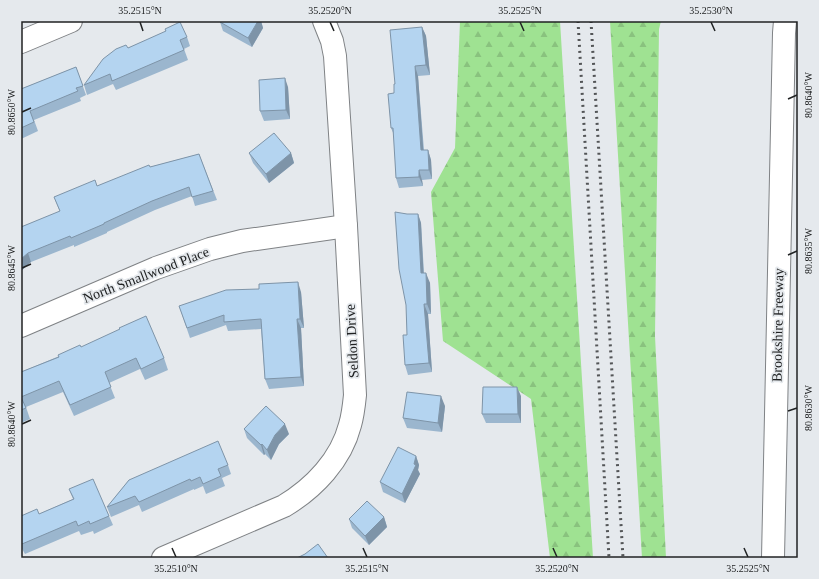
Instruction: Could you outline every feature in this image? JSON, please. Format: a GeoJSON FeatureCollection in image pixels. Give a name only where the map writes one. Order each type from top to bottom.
{"type":"FeatureCollection","features":[{"type":"Feature","properties":{"kind":"main road"},"geometry":{"type":"LineString","coordinates":[[21,42],[71,21]]}},
{"type":"Feature","properties":{"kind":"main road","name":"Seldon Drive"},"geometry":{"type":"LineString","coordinates":[[163,558],[284,506],[296,499],[317,481],[332,464],[349,430],[355,394],[346,226],[335,56],[332,42],[324,21]]}},
{"type":"Feature","properties":{"kind":"main road","name":"Brookshire Freeway"},"geometry":{"type":"LineString","coordinates":[[773,558],[785,21]]}},
{"type":"Feature","properties":{"kind":"main road","name":"North Smallwood Place"},"geometry":{"type":"LineString","coordinates":[[21,326],[156,268],[210,249],[242,241],[346,226]]}},
{"type":"Feature","properties":{"kind":"green space"},"geometry":{"type":"Polygon","coordinates":[[[460,21],[560,21],[593,558],[550,558],[531,399],[443,341],[431,192],[455,148],[460,21]]]}},
{"type":"Feature","properties":{"kind":"green space"},"geometry":{"type":"Polygon","coordinates":[[[610,21],[661,21],[659,29],[655,336],[666,558],[642,558],[610,21]]]}},
{"type":"Feature","properties":{"kind":"building"},"geometry":{"type":"Polygon","coordinates":[[[258,21],[248,38],[220,22],[258,21]]]}},
{"type":"Feature","properties":{"kind":"building"},"geometry":{"type":"Polygon","coordinates":[[[180,22],[187,37],[180,40],[184,50],[112,81],[110,74],[84,85],[103,59],[116,49],[126,45],[128,48],[166,31],[165,29],[180,22]]]}},
{"type":"Feature","properties":{"kind":"building"},"geometry":{"type":"Polygon","coordinates":[[[422,27],[426,65],[415,66],[421,150],[428,150],[429,170],[419,170],[419,177],[396,178],[393,128],[391,128],[388,94],[394,93],[395,84],[390,30],[422,27]]]}},
{"type":"Feature","properties":{"kind":"building"},"geometry":{"type":"Polygon","coordinates":[[[76,67],[83,86],[76,88],[78,91],[30,111],[34,122],[21,128],[21,89],[76,67]]]}},
{"type":"Feature","properties":{"kind":"building"},"geometry":{"type":"Polygon","coordinates":[[[285,78],[286,110],[260,111],[259,80],[285,78]]]}},
{"type":"Feature","properties":{"kind":"building"},"geometry":{"type":"Polygon","coordinates":[[[274,133],[291,153],[266,174],[249,153],[274,133]]]}},
{"type":"Feature","properties":{"kind":"building"},"geometry":{"type":"Polygon","coordinates":[[[199,154],[213,191],[192,197],[189,187],[152,201],[71,238],[70,236],[28,253],[21,259],[21,227],[60,211],[54,197],[95,180],[97,186],[149,165],[150,167],[199,154]]]}},
{"type":"Feature","properties":{"kind":"building"},"geometry":{"type":"Polygon","coordinates":[[[395,212],[418,214],[421,273],[426,273],[427,304],[424,304],[429,363],[405,365],[403,335],[407,335],[406,305],[399,269],[395,212]]]}},
{"type":"Feature","properties":{"kind":"building"},"geometry":{"type":"Polygon","coordinates":[[[298,282],[300,319],[297,319],[301,377],[265,379],[261,319],[224,322],[224,315],[187,328],[179,306],[226,290],[259,289],[259,284],[298,282]]]}},
{"type":"Feature","properties":{"kind":"building"},"geometry":{"type":"Polygon","coordinates":[[[146,316],[164,358],[141,369],[136,358],[105,372],[111,387],[70,405],[59,381],[21,397],[21,372],[59,357],[58,355],[80,345],[81,347],[146,316]]]}},
{"type":"Feature","properties":{"kind":"building"},"geometry":{"type":"Polygon","coordinates":[[[483,387],[517,387],[518,414],[482,414],[483,387]]]}},
{"type":"Feature","properties":{"kind":"building"},"geometry":{"type":"Polygon","coordinates":[[[407,392],[441,396],[438,423],[403,418],[407,392]]]}},
{"type":"Feature","properties":{"kind":"building"},"geometry":{"type":"Polygon","coordinates":[[[21,397],[26,408],[21,410],[21,397]]]}},
{"type":"Feature","properties":{"kind":"building"},"geometry":{"type":"Polygon","coordinates":[[[266,406],[285,424],[275,435],[267,450],[244,429],[266,406]]]}},
{"type":"Feature","properties":{"kind":"building"},"geometry":{"type":"Polygon","coordinates":[[[218,441],[228,465],[218,469],[221,476],[203,484],[200,477],[191,481],[190,479],[139,502],[135,496],[107,507],[129,480],[218,441]]]}},
{"type":"Feature","properties":{"kind":"building"},"geometry":{"type":"Polygon","coordinates":[[[398,447],[416,456],[414,464],[416,465],[402,494],[380,482],[398,447]]]}},
{"type":"Feature","properties":{"kind":"building"},"geometry":{"type":"Polygon","coordinates":[[[93,479],[109,516],[90,524],[89,521],[78,526],[76,521],[21,544],[21,516],[37,509],[39,514],[74,499],[69,489],[93,479]]]}},
{"type":"Feature","properties":{"kind":"building"},"geometry":{"type":"Polygon","coordinates":[[[367,501],[384,517],[365,536],[349,519],[367,501]]]}},
{"type":"Feature","properties":{"kind":"building"},"geometry":{"type":"Polygon","coordinates":[[[318,544],[328,558],[297,558],[305,554],[318,544]]]}},
{"type":"Feature","properties":{"kind":"railway"},"geometry":{"type":"LineString","coordinates":[[578,21],[609,558]]}},
{"type":"Feature","properties":{"kind":"railway"},"geometry":{"type":"LineString","coordinates":[[591,21],[623,558]]}}]}
